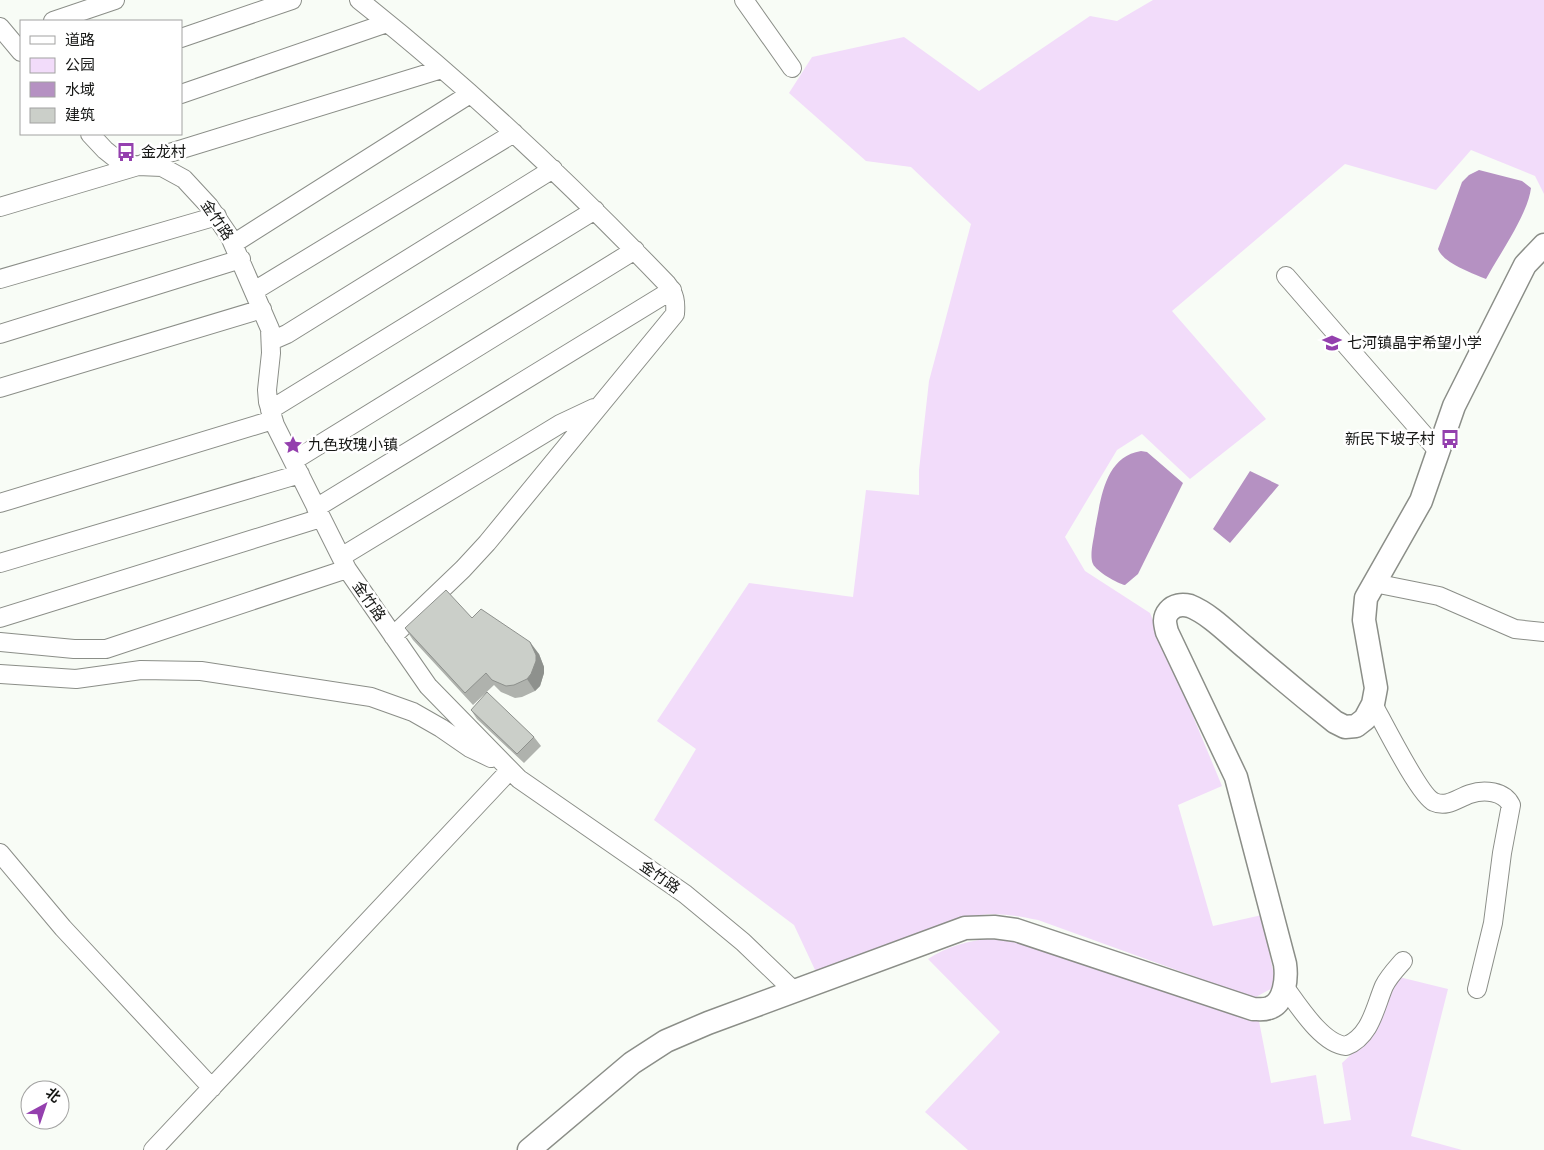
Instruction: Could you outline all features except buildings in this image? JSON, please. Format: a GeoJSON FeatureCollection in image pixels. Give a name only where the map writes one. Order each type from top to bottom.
{"type":"FeatureCollection","features":[{"type":"Feature","properties":{"kind":"main road"},"geometry":{"type":"LineString","coordinates":[[535,1148],[632,1063],[660,1044],[686,1031],[966,928],[977,926],[1016,930],[1253,1009],[1264,1010],[1274,1006],[1281,997],[1284,986],[1285,964],[1236,777],[1167,632],[1164,622],[1165,616],[1177,605],[1188,606],[1199,611],[1340,726],[1356,726],[1365,719],[1373,704],[1376,688],[1364,620],[1365,603],[1374,583],[1421,501],[1454,406],[1526,265],[1544,245]]}},
{"type":"Feature","properties":{"kind":"street"},"geometry":{"type":"LineString","coordinates":[[56,20],[115,0]]}},
{"type":"Feature","properties":{"kind":"street"},"geometry":{"type":"LineString","coordinates":[[182,38],[292,0]]}},
{"type":"Feature","properties":{"kind":"street"},"geometry":{"type":"LineString","coordinates":[[359,0],[442,69],[553,169],[672,290],[676,303],[675,314],[487,543],[456,576],[393,636]]}},
{"type":"Feature","properties":{"kind":"street"},"geometry":{"type":"LineString","coordinates":[[744,0],[792,68]]}},
{"type":"Feature","properties":{"kind":"street"},"geometry":{"type":"LineString","coordinates":[[182,94],[387,23]]}},
{"type":"Feature","properties":{"kind":"street"},"geometry":{"type":"LineString","coordinates":[[10,32],[20,50]]}},
{"type":"Feature","properties":{"kind":"street"},"geometry":{"type":"LineString","coordinates":[[0,207],[138,166],[166,154],[442,69]]}},
{"type":"Feature","properties":{"kind":"street"},"geometry":{"type":"LineString","coordinates":[[0,334],[237,251],[470,94]]}},
{"type":"Feature","properties":{"kind":"street"},"geometry":{"type":"LineString","coordinates":[[254,291],[514,133]]}},
{"type":"Feature","properties":{"kind":"street","name":"金竹路"},"geometry":{"type":"LineString","coordinates":[[91,135],[115,158],[126,163],[138,166],[162,167],[174,172],[193,187],[217,216],[237,251],[270,329],[271,341],[267,390],[272,415],[344,563],[428,686],[520,779],[586,824],[716,919],[750,948],[794,991]]}},
{"type":"Feature","properties":{"kind":"street"},"geometry":{"type":"LineString","coordinates":[[271,341],[287,334],[553,169]]}},
{"type":"Feature","properties":{"kind":"street"},"geometry":{"type":"LineString","coordinates":[[0,504],[272,415],[594,210]]}},
{"type":"Feature","properties":{"kind":"street"},"geometry":{"type":"LineString","coordinates":[[0,279],[217,216]]}},
{"type":"Feature","properties":{"kind":"street"},"geometry":{"type":"LineString","coordinates":[[0,563],[296,467],[634,250]]}},
{"type":"Feature","properties":{"kind":"street"},"geometry":{"type":"LineString","coordinates":[[1286,276],[1438,451]]}},
{"type":"Feature","properties":{"kind":"street"},"geometry":{"type":"LineString","coordinates":[[0,618],[319,513],[672,290]]}},
{"type":"Feature","properties":{"kind":"street"},"geometry":{"type":"LineString","coordinates":[[0,388],[262,309]]}},
{"type":"Feature","properties":{"kind":"street"},"geometry":{"type":"LineString","coordinates":[[0,642],[74,649],[106,649],[344,563],[560,424],[599,406]]}},
{"type":"Feature","properties":{"kind":"street"},"geometry":{"type":"LineString","coordinates":[[1374,583],[1439,596],[1514,630],[1544,632]]}},
{"type":"Feature","properties":{"kind":"street"},"geometry":{"type":"LineString","coordinates":[[0,674],[76,679],[141,670],[201,671],[371,697],[413,712],[442,728],[470,748],[506,766],[153,1150]]}},
{"type":"Feature","properties":{"kind":"street"},"geometry":{"type":"LineString","coordinates":[[1373,704],[1422,792],[1430,800],[1435,803],[1447,804],[1470,794],[1487,792],[1499,794],[1508,800],[1511,805],[1492,923],[1477,989]]}},
{"type":"Feature","properties":{"kind":"street"},"geometry":{"type":"LineString","coordinates":[[0,853],[63,928],[212,1088]]}},
{"type":"Feature","properties":{"kind":"street"},"geometry":{"type":"LineString","coordinates":[[1284,986],[1310,1022],[1335,1043],[1346,1046],[1356,1040],[1371,1022],[1384,985],[1391,973],[1403,961]]}},
{"type":"Feature","properties":{"kind":"green space"},"geometry":{"type":"Polygon","coordinates":[[[1153,0],[1544,0],[1544,194],[1535,176],[1471,150],[1436,190],[1345,164],[1172,311],[1266,419],[1190,479],[1142,434],[1117,450],[1065,537],[1085,571],[1150,613],[1222,786],[1178,805],[1213,926],[1262,915],[1276,986],[1254,998],[1038,920],[997,914],[972,916],[816,972],[794,925],[654,820],[696,749],[657,721],[749,583],[853,597],[866,490],[919,495],[919,470],[929,381],[971,224],[911,167],[866,161],[789,93],[812,57],[904,37],[979,91],[1090,16],[1117,21],[1153,0]]]}},
{"type":"Feature","properties":{"kind":"green space"},"geometry":{"type":"Polygon","coordinates":[[[992,938],[1054,950],[1258,1016],[1271,1083],[1316,1075],[1324,1124],[1351,1120],[1342,1063],[1371,1036],[1399,977],[1448,989],[1411,1136],[1462,1150],[968,1150],[925,1112],[1000,1032],[928,959],[959,945],[992,938]]]}},
{"type":"Feature","properties":{"kind":"water"},"geometry":{"type":"Polygon","coordinates":[[[1479,170],[1522,181],[1531,188],[1525,210],[1486,279],[1452,263],[1438,249],[1462,182],[1469,175],[1479,170]]]}},
{"type":"Feature","properties":{"kind":"water"},"geometry":{"type":"Polygon","coordinates":[[[1141,451],[1147,452],[1183,483],[1138,574],[1125,585],[1107,577],[1095,567],[1091,556],[1092,547],[1106,481],[1119,462],[1129,455],[1141,451]]]}},
{"type":"Feature","properties":{"kind":"water"},"geometry":{"type":"Polygon","coordinates":[[[1250,471],[1279,485],[1230,543],[1213,529],[1250,471]]]}},
{"type":"Feature","properties":{"kind":"place","name":"金龙村"},"geometry":{"type":"Point","coordinates":[126,152]}},
{"type":"Feature","properties":{"kind":"place","name":"七河镇晶宇希望小学"},"geometry":{"type":"Point","coordinates":[1332,343]}},
{"type":"Feature","properties":{"kind":"place","name":"新民下坡子村"},"geometry":{"type":"Point","coordinates":[1450,439]}},
{"type":"Feature","properties":{"kind":"place","name":"九色玫瑰小镇"},"geometry":{"type":"Point","coordinates":[293,445]}}]}
